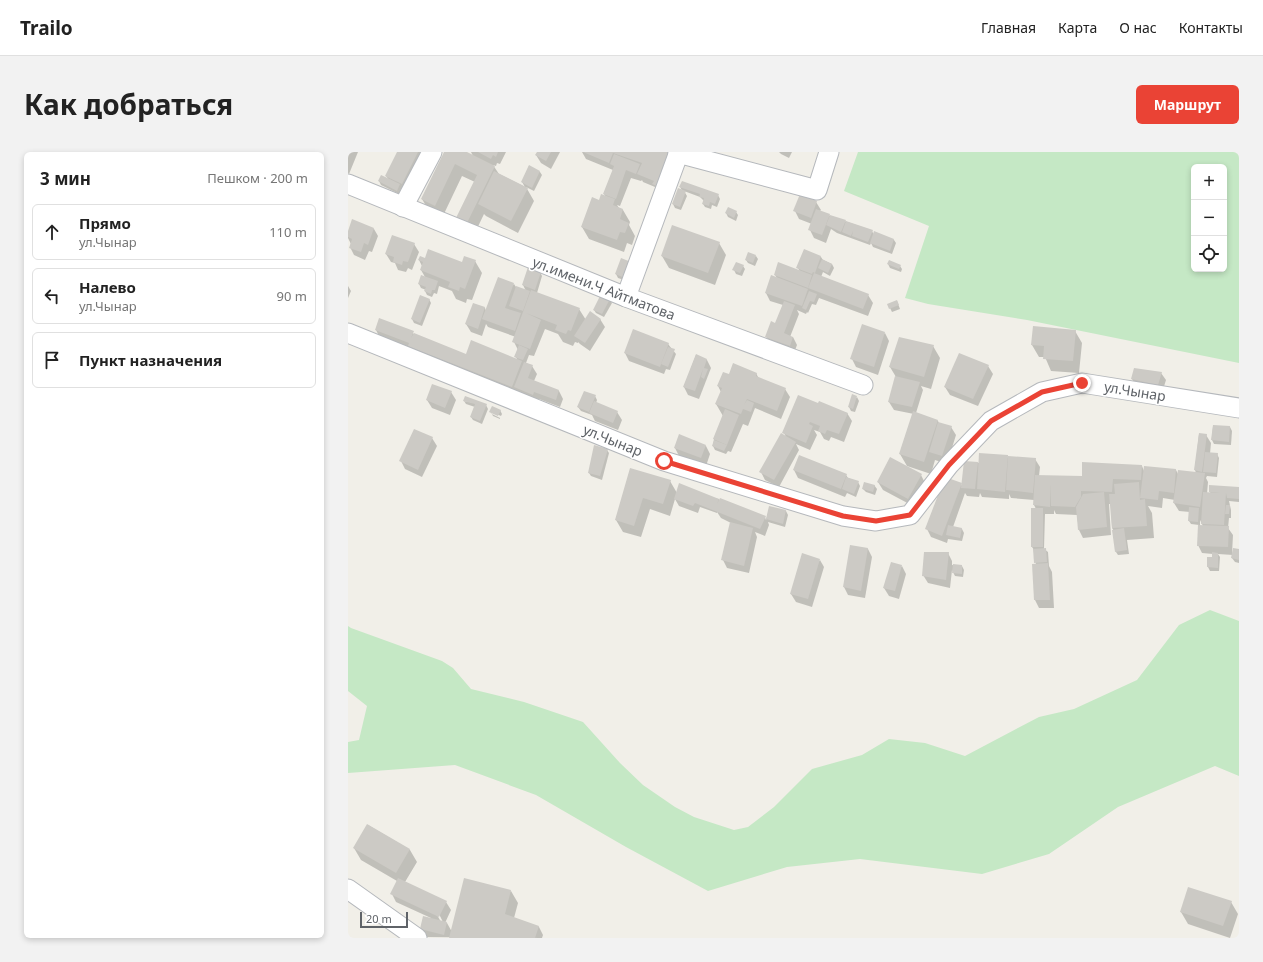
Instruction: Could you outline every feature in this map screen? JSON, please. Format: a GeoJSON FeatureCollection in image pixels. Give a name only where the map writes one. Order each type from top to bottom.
{"type":"FeatureCollection","features":[{"type":"Feature","properties":{"kind":"street"},"geometry":{"type":"LineString","coordinates":[[403,207],[432,152]]}},
{"type":"Feature","properties":{"kind":"street"},"geometry":{"type":"LineString","coordinates":[[626,297],[678,152],[817,190],[829,152]]}},
{"type":"Feature","properties":{"kind":"street","name":"ул.имени.Ч Айтматова"},"geometry":{"type":"LineString","coordinates":[[348,184],[626,297],[864,385]]}},
{"type":"Feature","properties":{"kind":"street","name":"ул.Чынар"},"geometry":{"type":"LineString","coordinates":[[348,333],[664,461],[843,516],[876,521],[910,515],[949,465],[991,421],[1042,392],[1082,383],[1239,408]]}},
{"type":"Feature","properties":{"kind":"street"},"geometry":{"type":"LineString","coordinates":[[348,888],[417,938]]}},
{"type":"Feature","properties":{"kind":"green space"},"geometry":{"type":"Polygon","coordinates":[[[858,152],[1239,152],[1239,363],[1027,320],[928,304],[905,298],[929,226],[844,191],[858,152]]]}},
{"type":"Feature","properties":{"kind":"green space"},"geometry":{"type":"Polygon","coordinates":[[[1210,610],[1239,621],[1239,776],[1215,766],[1118,807],[1049,854],[982,874],[860,859],[787,867],[708,891],[626,847],[536,795],[455,765],[348,773],[348,742],[359,740],[367,706],[348,691],[348,626],[442,661],[453,668],[471,689],[524,702],[583,722],[620,763],[643,785],[675,807],[694,817],[734,830],[748,827],[774,807],[812,769],[862,755],[889,739],[925,743],[965,756],[1039,717],[1074,709],[1137,680],[1179,625],[1210,610]]]}},
{"type":"Feature","properties":{"kind":"building"},"geometry":{"type":"Polygon","coordinates":[[[397,152],[418,152],[402,184],[385,176],[397,152]]]}},
{"type":"Feature","properties":{"kind":"building"},"geometry":{"type":"Polygon","coordinates":[[[444,152],[467,152],[495,166],[467,223],[456,218],[477,175],[455,164],[435,206],[421,199],[444,152]]]}},
{"type":"Feature","properties":{"kind":"building"},"geometry":{"type":"Polygon","coordinates":[[[478,152],[498,152],[496,157],[493,155],[491,159],[478,152]]]}},
{"type":"Feature","properties":{"kind":"building"},"geometry":{"type":"Polygon","coordinates":[[[537,152],[551,152],[546,161],[535,155],[537,152]]]}},
{"type":"Feature","properties":{"kind":"building"},"geometry":{"type":"Polygon","coordinates":[[[583,152],[670,153],[659,187],[652,184],[654,181],[637,174],[642,163],[613,153],[609,163],[583,152]]]}},
{"type":"Feature","properties":{"kind":"building"},"geometry":{"type":"Polygon","coordinates":[[[614,154],[640,164],[636,174],[626,170],[616,199],[603,194],[614,166],[610,164],[614,154]]]}},
{"type":"Feature","properties":{"kind":"building"},"geometry":{"type":"Polygon","coordinates":[[[529,165],[540,171],[532,188],[521,182],[529,165]]]}},
{"type":"Feature","properties":{"kind":"building"},"geometry":{"type":"Polygon","coordinates":[[[494,171],[528,188],[511,221],[478,204],[494,171]]]}},
{"type":"Feature","properties":{"kind":"building"},"geometry":{"type":"Polygon","coordinates":[[[381,175],[400,184],[397,191],[378,181],[381,175]]]}},
{"type":"Feature","properties":{"kind":"building"},"geometry":{"type":"Polygon","coordinates":[[[682,181],[719,194],[715,204],[710,202],[709,206],[702,204],[704,198],[699,197],[700,194],[679,187],[682,181]]]}},
{"type":"Feature","properties":{"kind":"building"},"geometry":{"type":"Polygon","coordinates":[[[678,188],[686,191],[680,207],[672,204],[678,188]]]}},
{"type":"Feature","properties":{"kind":"building"},"geometry":{"type":"Polygon","coordinates":[[[601,194],[615,199],[613,205],[623,209],[620,219],[629,223],[625,233],[620,232],[617,240],[581,227],[592,197],[599,200],[601,194]]]}},
{"type":"Feature","properties":{"kind":"building"},"geometry":{"type":"Polygon","coordinates":[[[800,194],[817,201],[811,218],[793,211],[800,194]]]}},
{"type":"Feature","properties":{"kind":"building"},"geometry":{"type":"Polygon","coordinates":[[[728,207],[737,211],[734,218],[725,213],[728,207]]]}},
{"type":"Feature","properties":{"kind":"building"},"geometry":{"type":"Polygon","coordinates":[[[816,209],[830,214],[822,235],[808,230],[816,209]]]}},
{"type":"Feature","properties":{"kind":"building"},"geometry":{"type":"Polygon","coordinates":[[[830,215],[846,220],[841,232],[826,225],[830,215]]]}},
{"type":"Feature","properties":{"kind":"building"},"geometry":{"type":"Polygon","coordinates":[[[352,219],[374,228],[368,245],[364,243],[361,252],[349,248],[352,239],[348,237],[348,231],[352,219]]]}},
{"type":"Feature","properties":{"kind":"building"},"geometry":{"type":"Polygon","coordinates":[[[846,221],[873,230],[868,242],[852,236],[853,231],[851,236],[842,232],[846,221]]]}},
{"type":"Feature","properties":{"kind":"building"},"geometry":{"type":"Polygon","coordinates":[[[672,225],[720,242],[708,273],[661,256],[672,225]]]}},
{"type":"Feature","properties":{"kind":"building"},"geometry":{"type":"Polygon","coordinates":[[[874,231],[894,239],[890,251],[870,243],[874,231]]]}},
{"type":"Feature","properties":{"kind":"building"},"geometry":{"type":"Polygon","coordinates":[[[392,235],[415,243],[408,262],[403,261],[402,265],[393,262],[394,257],[385,254],[392,235]]]}},
{"type":"Feature","properties":{"kind":"building"},"geometry":{"type":"Polygon","coordinates":[[[428,249],[462,262],[464,256],[476,260],[465,289],[460,287],[459,291],[448,287],[450,282],[420,270],[423,262],[418,260],[420,256],[425,258],[428,249]]]}},
{"type":"Feature","properties":{"kind":"building"},"geometry":{"type":"Polygon","coordinates":[[[804,249],[821,256],[815,273],[813,272],[812,274],[796,268],[804,249]]]}},
{"type":"Feature","properties":{"kind":"building"},"geometry":{"type":"Polygon","coordinates":[[[748,252],[756,255],[753,263],[745,260],[748,252]]]}},
{"type":"Feature","properties":{"kind":"building"},"geometry":{"type":"Polygon","coordinates":[[[621,258],[631,262],[625,278],[615,274],[621,258]]]}},
{"type":"Feature","properties":{"kind":"building"},"geometry":{"type":"Polygon","coordinates":[[[822,259],[832,264],[828,273],[818,268],[822,259]]]}},
{"type":"Feature","properties":{"kind":"building"},"geometry":{"type":"Polygon","coordinates":[[[889,260],[901,265],[899,269],[887,264],[889,260]]]}},
{"type":"Feature","properties":{"kind":"building"},"geometry":{"type":"Polygon","coordinates":[[[736,262],[744,265],[740,273],[732,270],[736,262]]]}},
{"type":"Feature","properties":{"kind":"building"},"geometry":{"type":"Polygon","coordinates":[[[778,262],[812,275],[808,288],[774,275],[778,262]]]}},
{"type":"Feature","properties":{"kind":"building"},"geometry":{"type":"Polygon","coordinates":[[[528,267],[541,272],[535,290],[522,285],[528,267]]]}},
{"type":"Feature","properties":{"kind":"building"},"geometry":{"type":"Polygon","coordinates":[[[814,273],[869,294],[863,309],[808,288],[814,273]]]}},
{"type":"Feature","properties":{"kind":"building"},"geometry":{"type":"Polygon","coordinates":[[[421,275],[438,281],[435,290],[432,290],[431,294],[424,291],[426,287],[418,284],[421,275]]]}},
{"type":"Feature","properties":{"kind":"building"},"geometry":{"type":"Polygon","coordinates":[[[771,275],[808,289],[802,306],[765,293],[771,275]]]}},
{"type":"Feature","properties":{"kind":"building"},"geometry":{"type":"Polygon","coordinates":[[[498,277],[514,283],[505,308],[521,313],[515,331],[482,319],[498,277]]]}},
{"type":"Feature","properties":{"kind":"building"},"geometry":{"type":"Polygon","coordinates":[[[516,286],[530,291],[523,311],[509,306],[516,286]]]}},
{"type":"Feature","properties":{"kind":"building"},"geometry":{"type":"Polygon","coordinates":[[[531,290],[580,308],[571,331],[568,330],[566,334],[555,330],[557,325],[526,313],[541,320],[530,349],[512,342],[531,290]]]}},
{"type":"Feature","properties":{"kind":"building"},"geometry":{"type":"Polygon","coordinates":[[[809,291],[817,294],[814,302],[810,301],[806,310],[802,308],[809,291]]]}},
{"type":"Feature","properties":{"kind":"building"},"geometry":{"type":"Polygon","coordinates":[[[601,294],[610,299],[602,314],[593,310],[601,294]]]}},
{"type":"Feature","properties":{"kind":"building"},"geometry":{"type":"Polygon","coordinates":[[[420,295],[430,299],[420,323],[411,319],[420,295]]]}},
{"type":"Feature","properties":{"kind":"building"},"geometry":{"type":"Polygon","coordinates":[[[897,300],[899,305],[889,309],[887,304],[897,300]]]}},
{"type":"Feature","properties":{"kind":"building"},"geometry":{"type":"Polygon","coordinates":[[[784,301],[795,305],[784,333],[793,337],[790,346],[765,337],[771,321],[775,323],[784,301]]]}},
{"type":"Feature","properties":{"kind":"building"},"geometry":{"type":"Polygon","coordinates":[[[473,303],[485,307],[478,329],[465,324],[473,303]]]}},
{"type":"Feature","properties":{"kind":"building"},"geometry":{"type":"Polygon","coordinates":[[[590,311],[601,319],[585,343],[574,336],[590,311]]]}},
{"type":"Feature","properties":{"kind":"building"},"geometry":{"type":"Polygon","coordinates":[[[379,318],[414,331],[411,338],[414,333],[466,354],[471,340],[522,361],[512,387],[408,346],[409,343],[375,330],[379,318]]]}},
{"type":"Feature","properties":{"kind":"building"},"geometry":{"type":"Polygon","coordinates":[[[862,324],[885,332],[874,367],[850,359],[862,324]]]}},
{"type":"Feature","properties":{"kind":"building"},"geometry":{"type":"Polygon","coordinates":[[[1033,326],[1076,330],[1073,361],[1043,359],[1044,346],[1031,345],[1033,326]]]}},
{"type":"Feature","properties":{"kind":"building"},"geometry":{"type":"Polygon","coordinates":[[[633,329],[669,343],[660,367],[624,353],[633,329]]]}},
{"type":"Feature","properties":{"kind":"building"},"geometry":{"type":"Polygon","coordinates":[[[899,337],[934,345],[924,377],[889,367],[899,337]]]}},
{"type":"Feature","properties":{"kind":"building"},"geometry":{"type":"Polygon","coordinates":[[[519,345],[528,349],[523,360],[514,357],[519,345]]]}},
{"type":"Feature","properties":{"kind":"building"},"geometry":{"type":"Polygon","coordinates":[[[668,347],[675,349],[668,367],[661,364],[668,347]]]}},
{"type":"Feature","properties":{"kind":"building"},"geometry":{"type":"Polygon","coordinates":[[[959,353],[989,365],[973,399],[944,387],[959,353]]]}},
{"type":"Feature","properties":{"kind":"building"},"geometry":{"type":"Polygon","coordinates":[[[696,354],[707,359],[704,368],[708,369],[704,379],[701,377],[703,369],[695,391],[683,387],[696,354]]]}},
{"type":"Feature","properties":{"kind":"building"},"geometry":{"type":"Polygon","coordinates":[[[524,362],[533,365],[528,378],[559,390],[556,400],[534,392],[533,395],[514,387],[524,362]]]}},
{"type":"Feature","properties":{"kind":"building"},"geometry":{"type":"Polygon","coordinates":[[[733,363],[757,373],[756,376],[786,388],[777,411],[747,399],[744,405],[747,400],[754,403],[751,412],[743,409],[741,414],[715,404],[722,388],[717,386],[723,372],[729,374],[733,363]]]}},
{"type":"Feature","properties":{"kind":"building"},"geometry":{"type":"Polygon","coordinates":[[[1134,368],[1162,372],[1158,385],[1131,379],[1134,368]]]}},
{"type":"Feature","properties":{"kind":"building"},"geometry":{"type":"Polygon","coordinates":[[[895,376],[920,382],[912,407],[888,402],[895,376]]]}},
{"type":"Feature","properties":{"kind":"building"},"geometry":{"type":"Polygon","coordinates":[[[432,384],[452,391],[445,408],[426,400],[432,384]]]}},
{"type":"Feature","properties":{"kind":"building"},"geometry":{"type":"Polygon","coordinates":[[[584,391],[596,395],[589,412],[577,407],[584,391]]]}},
{"type":"Feature","properties":{"kind":"building"},"geometry":{"type":"Polygon","coordinates":[[[852,394],[857,396],[853,409],[848,407],[852,394]]]}},
{"type":"Feature","properties":{"kind":"building"},"geometry":{"type":"Polygon","coordinates":[[[798,395],[818,403],[819,401],[848,413],[839,434],[827,430],[825,434],[818,431],[820,426],[810,422],[809,424],[813,426],[806,443],[782,433],[798,395]]]}},
{"type":"Feature","properties":{"kind":"building"},"geometry":{"type":"Polygon","coordinates":[[[465,396],[487,404],[480,421],[470,417],[475,404],[463,401],[465,396]]]}},
{"type":"Feature","properties":{"kind":"building"},"geometry":{"type":"Polygon","coordinates":[[[594,401],[618,411],[613,423],[589,413],[594,401]]]}},
{"type":"Feature","properties":{"kind":"building"},"geometry":{"type":"Polygon","coordinates":[[[492,406],[501,410],[498,416],[489,412],[492,406]]]}},
{"type":"Feature","properties":{"kind":"building"},"geometry":{"type":"Polygon","coordinates":[[[725,409],[739,415],[727,445],[713,439],[725,409]]]}},
{"type":"Feature","properties":{"kind":"building"},"geometry":{"type":"Polygon","coordinates":[[[913,411],[938,420],[924,462],[899,454],[913,411]]]}},
{"type":"Feature","properties":{"kind":"building"},"geometry":{"type":"Polygon","coordinates":[[[938,422],[952,426],[942,456],[929,452],[938,422]]]}},
{"type":"Feature","properties":{"kind":"building"},"geometry":{"type":"Polygon","coordinates":[[[1213,425],[1230,426],[1229,442],[1211,440],[1213,425]]]}},
{"type":"Feature","properties":{"kind":"building"},"geometry":{"type":"Polygon","coordinates":[[[414,429],[433,437],[418,470],[399,461],[414,429]]]}},
{"type":"Feature","properties":{"kind":"building"},"geometry":{"type":"Polygon","coordinates":[[[781,433],[796,442],[774,480],[759,472],[781,433]]]}},
{"type":"Feature","properties":{"kind":"building"},"geometry":{"type":"Polygon","coordinates":[[[1199,433],[1207,434],[1202,472],[1194,470],[1199,433]]]}},
{"type":"Feature","properties":{"kind":"building"},"geometry":{"type":"Polygon","coordinates":[[[679,434],[706,445],[701,458],[674,448],[679,434]]]}},
{"type":"Feature","properties":{"kind":"building"},"geometry":{"type":"Polygon","coordinates":[[[714,440],[727,445],[724,451],[712,446],[714,440]]]}},
{"type":"Feature","properties":{"kind":"building"},"geometry":{"type":"Polygon","coordinates":[[[594,445],[608,449],[600,476],[588,473],[594,445]]]}},
{"type":"Feature","properties":{"kind":"building"},"geometry":{"type":"Polygon","coordinates":[[[1205,452],[1218,453],[1216,473],[1203,472],[1205,452]]]}},
{"type":"Feature","properties":{"kind":"building"},"geometry":{"type":"Polygon","coordinates":[[[979,453],[1008,455],[1005,492],[977,489],[979,453]]]}},
{"type":"Feature","properties":{"kind":"building"},"geometry":{"type":"Polygon","coordinates":[[[799,455],[847,474],[841,489],[793,470],[799,455]]]}},
{"type":"Feature","properties":{"kind":"building"},"geometry":{"type":"Polygon","coordinates":[[[1008,456],[1036,458],[1033,493],[1006,490],[1008,456]]]}},
{"type":"Feature","properties":{"kind":"building"},"geometry":{"type":"Polygon","coordinates":[[[890,457],[922,474],[908,499],[877,482],[890,457]]]}},
{"type":"Feature","properties":{"kind":"building"},"geometry":{"type":"Polygon","coordinates":[[[964,461],[978,462],[975,489],[961,488],[964,461]]]}},
{"type":"Feature","properties":{"kind":"building"},"geometry":{"type":"Polygon","coordinates":[[[1082,462],[1142,465],[1141,480],[1113,479],[1112,492],[1081,491],[1081,497],[1075,507],[1051,506],[1051,484],[1050,507],[1033,505],[1035,475],[1082,476],[1082,462]]]}},
{"type":"Feature","properties":{"kind":"building"},"geometry":{"type":"Polygon","coordinates":[[[1144,466],[1176,469],[1174,493],[1159,491],[1158,500],[1140,498],[1144,466]]]}},
{"type":"Feature","properties":{"kind":"building"},"geometry":{"type":"Polygon","coordinates":[[[630,468],[671,480],[663,504],[643,498],[634,526],[615,520],[630,468]]]}},
{"type":"Feature","properties":{"kind":"building"},"geometry":{"type":"Polygon","coordinates":[[[1178,470],[1205,473],[1200,507],[1173,503],[1178,470]]]}},
{"type":"Feature","properties":{"kind":"building"},"geometry":{"type":"Polygon","coordinates":[[[846,477],[859,481],[854,494],[842,489],[846,477]]]}},
{"type":"Feature","properties":{"kind":"building"},"geometry":{"type":"Polygon","coordinates":[[[945,477],[962,483],[942,536],[925,529],[945,477]]]}},
{"type":"Feature","properties":{"kind":"building"},"geometry":{"type":"Polygon","coordinates":[[[864,482],[875,485],[873,492],[862,489],[864,482]]]}},
{"type":"Feature","properties":{"kind":"building"},"geometry":{"type":"Polygon","coordinates":[[[1139,482],[1140,500],[1145,499],[1147,526],[1112,528],[1109,494],[1115,494],[1114,484],[1139,482]]]}},
{"type":"Feature","properties":{"kind":"building"},"geometry":{"type":"Polygon","coordinates":[[[679,483],[719,499],[717,504],[720,498],[766,516],[760,529],[695,503],[693,506],[674,499],[679,483]]]}},
{"type":"Feature","properties":{"kind":"building"},"geometry":{"type":"Polygon","coordinates":[[[1209,485],[1239,487],[1239,499],[1227,498],[1226,493],[1224,525],[1201,524],[1203,492],[1220,493],[1209,492],[1209,485]]]}},
{"type":"Feature","properties":{"kind":"building"},"geometry":{"type":"Polygon","coordinates":[[[1104,492],[1107,527],[1078,530],[1076,507],[1083,494],[1104,492]]]}},
{"type":"Feature","properties":{"kind":"building"},"geometry":{"type":"Polygon","coordinates":[[[1226,505],[1230,505],[1229,514],[1225,514],[1226,505]]]}},
{"type":"Feature","properties":{"kind":"building"},"geometry":{"type":"Polygon","coordinates":[[[769,506],[786,510],[783,524],[766,519],[769,506]]]}},
{"type":"Feature","properties":{"kind":"building"},"geometry":{"type":"Polygon","coordinates":[[[1189,507],[1199,508],[1198,522],[1188,521],[1189,507]]]}},
{"type":"Feature","properties":{"kind":"building"},"geometry":{"type":"Polygon","coordinates":[[[1031,508],[1043,508],[1043,547],[1031,547],[1031,508]]]}},
{"type":"Feature","properties":{"kind":"building"},"geometry":{"type":"Polygon","coordinates":[[[730,522],[753,528],[744,566],[721,560],[730,522]]]}},
{"type":"Feature","properties":{"kind":"building"},"geometry":{"type":"Polygon","coordinates":[[[948,525],[962,528],[960,538],[946,535],[948,525]]]}},
{"type":"Feature","properties":{"kind":"building"},"geometry":{"type":"Polygon","coordinates":[[[1198,525],[1229,526],[1228,547],[1197,546],[1198,525]]]}},
{"type":"Feature","properties":{"kind":"building"},"geometry":{"type":"Polygon","coordinates":[[[1124,528],[1127,550],[1115,552],[1112,530],[1124,528]]]}},
{"type":"Feature","properties":{"kind":"building"},"geometry":{"type":"Polygon","coordinates":[[[850,545],[868,548],[861,591],[843,587],[850,545]]]}},
{"type":"Feature","properties":{"kind":"building"},"geometry":{"type":"Polygon","coordinates":[[[1046,548],[1047,562],[1034,563],[1033,549],[1046,548]]]}},
{"type":"Feature","properties":{"kind":"building"},"geometry":{"type":"Polygon","coordinates":[[[1233,548],[1239,549],[1239,560],[1231,558],[1233,548]]]}},
{"type":"Feature","properties":{"kind":"building"},"geometry":{"type":"Polygon","coordinates":[[[924,552],[949,552],[946,580],[922,576],[924,552]]]}},
{"type":"Feature","properties":{"kind":"building"},"geometry":{"type":"Polygon","coordinates":[[[1212,552],[1218,553],[1218,568],[1207,567],[1207,557],[1212,557],[1212,552]]]}},
{"type":"Feature","properties":{"kind":"building"},"geometry":{"type":"Polygon","coordinates":[[[802,553],[820,559],[808,599],[790,594],[802,553]]]}},
{"type":"Feature","properties":{"kind":"building"},"geometry":{"type":"Polygon","coordinates":[[[891,562],[902,565],[895,591],[883,588],[891,562]]]}},
{"type":"Feature","properties":{"kind":"building"},"geometry":{"type":"Polygon","coordinates":[[[1048,563],[1050,600],[1034,600],[1032,564],[1048,563]]]}},
{"type":"Feature","properties":{"kind":"building"},"geometry":{"type":"Polygon","coordinates":[[[953,564],[962,565],[962,574],[952,573],[953,564]]]}},
{"type":"Feature","properties":{"kind":"building"},"geometry":{"type":"Polygon","coordinates":[[[367,824],[410,849],[396,873],[353,848],[367,824]]]}},
{"type":"Feature","properties":{"kind":"building"},"geometry":{"type":"Polygon","coordinates":[[[398,878],[447,901],[439,917],[390,894],[398,878]]]}},
{"type":"Feature","properties":{"kind":"building"},"geometry":{"type":"Polygon","coordinates":[[[464,878],[511,890],[505,914],[539,926],[535,938],[449,938],[464,878]]]}},
{"type":"Feature","properties":{"kind":"building"},"geometry":{"type":"Polygon","coordinates":[[[1188,887],[1232,901],[1223,926],[1180,912],[1188,887]]]}},
{"type":"Feature","properties":{"kind":"building"},"geometry":{"type":"Polygon","coordinates":[[[423,916],[447,922],[444,935],[420,929],[423,916]]]}},
{"type":"Feature","properties":{"kind":"route"},"geometry":{"type":"LineString","coordinates":[[664,461],[843,516],[876,521],[910,515],[949,465],[991,421],[1042,392],[1082,383]]}}]}
